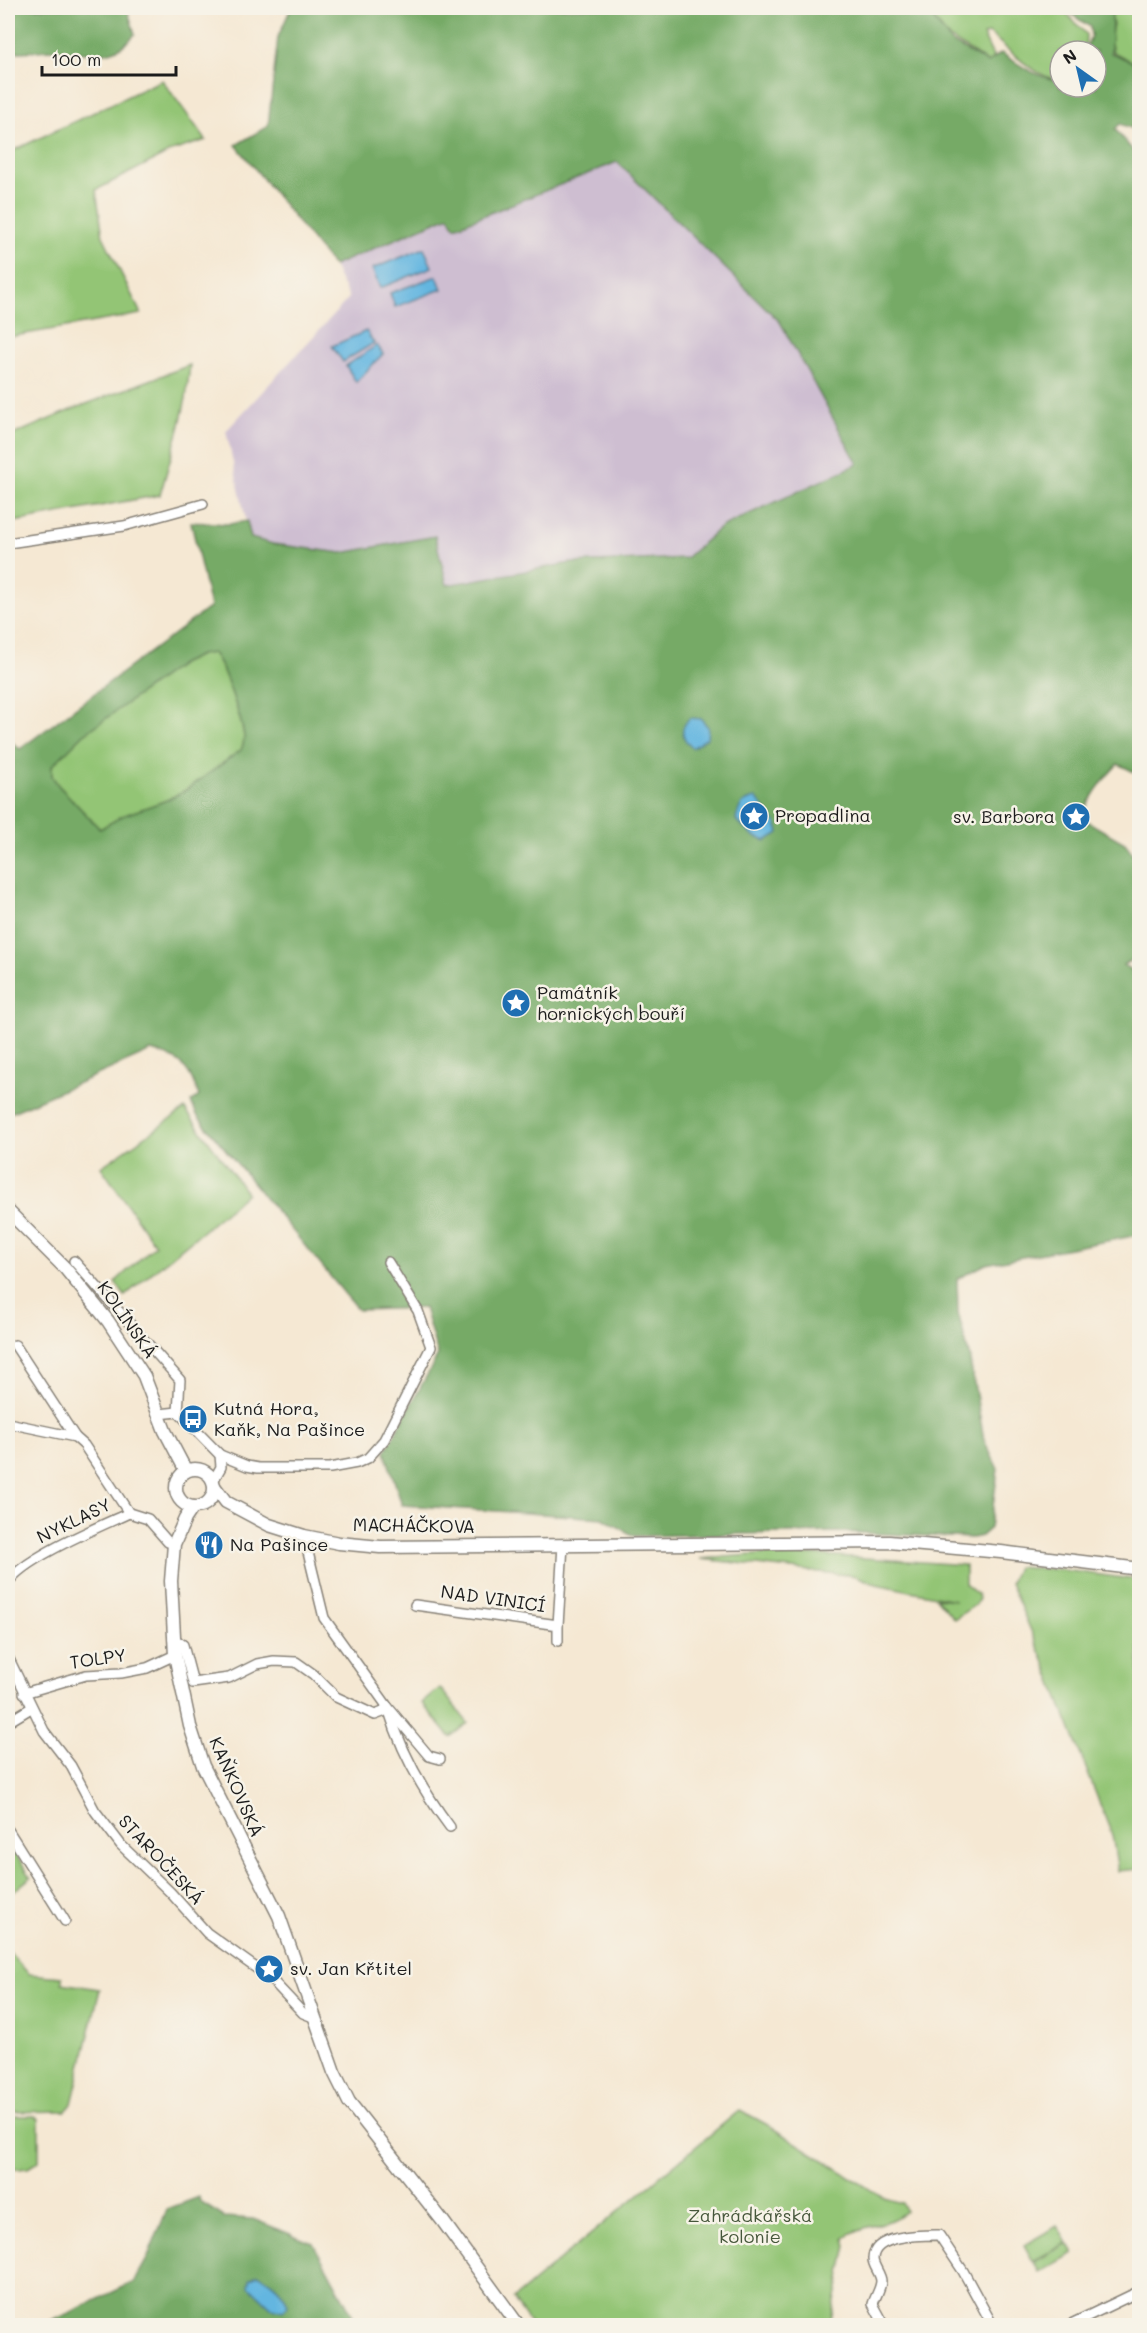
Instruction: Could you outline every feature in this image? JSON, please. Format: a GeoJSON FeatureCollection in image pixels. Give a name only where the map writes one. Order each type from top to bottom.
{"type":"FeatureCollection","features":[{"type":"Feature","properties":{"kind":"street"},"geometry":{"type":"LineString","coordinates":[[8,543],[124,526],[203,504]]}},
{"type":"Feature","properties":{"kind":"street","name":"KOLÍNSKÁ"},"geometry":{"type":"LineString","coordinates":[[8,1211],[65,1268],[91,1298],[144,1376],[174,1452],[186,1471]]}},
{"type":"Feature","properties":{"kind":"street"},"geometry":{"type":"LineString","coordinates":[[74,1260],[180,1380],[178,1412],[220,1455],[258,1468],[330,1468],[357,1463],[372,1454],[384,1440],[431,1347],[422,1320],[388,1262]]}},
{"type":"Feature","properties":{"kind":"street"},"geometry":{"type":"LineString","coordinates":[[15,1345],[75,1437],[84,1445],[129,1513],[148,1519],[168,1542],[174,1544]]}},
{"type":"Feature","properties":{"kind":"street"},"geometry":{"type":"LineString","coordinates":[[159,1414],[178,1412]]}},
{"type":"Feature","properties":{"kind":"street"},"geometry":{"type":"LineString","coordinates":[[8,1423],[75,1437]]}},
{"type":"Feature","properties":{"kind":"street"},"geometry":{"type":"LineString","coordinates":[[220,1455],[221,1467],[213,1484],[208,1501],[204,1505],[188,1505],[178,1498],[176,1486],[181,1475],[186,1471],[201,1470],[213,1484],[226,1502]]}},
{"type":"Feature","properties":{"kind":"street"},"geometry":{"type":"LineString","coordinates":[[208,1501],[226,1502]]}},
{"type":"Feature","properties":{"kind":"street","name":"MACHÁČKOVA"},"geometry":{"type":"LineString","coordinates":[[226,1502],[269,1525],[304,1536],[339,1543],[380,1547],[890,1542],[1001,1552],[1140,1569]]}},
{"type":"Feature","properties":{"kind":"street","name":"KAŇKOVSKÁ"},"geometry":{"type":"LineString","coordinates":[[188,1505],[185,1519],[174,1544],[171,1581],[173,1638],[190,1726],[203,1766],[279,1916],[334,2072],[349,2102],[477,2266],[519,2325]]}},
{"type":"Feature","properties":{"kind":"street","name":"NYKLASY"},"geometry":{"type":"LineString","coordinates":[[8,1583],[12,1576],[33,1560],[129,1513]]}},
{"type":"Feature","properties":{"kind":"street"},"geometry":{"type":"LineString","coordinates":[[304,1536],[324,1618],[387,1706],[429,1756],[440,1759]]}},
{"type":"Feature","properties":{"kind":"street","name":"NAD VINICÍ"},"geometry":{"type":"LineString","coordinates":[[415,1605],[558,1625],[568,1545]]}},
{"type":"Feature","properties":{"kind":"street"},"geometry":{"type":"LineString","coordinates":[[558,1625],[558,1641]]}},
{"type":"Feature","properties":{"kind":"street"},"geometry":{"type":"LineString","coordinates":[[173,1638],[183,1645],[193,1683],[229,1678],[257,1664],[274,1661],[296,1662],[313,1674],[336,1697],[375,1715],[383,1712],[387,1706]]}},
{"type":"Feature","properties":{"kind":"street","name":"TOLPY"},"geometry":{"type":"LineString","coordinates":[[24,1693],[86,1674],[121,1673],[147,1668],[175,1655]]}},
{"type":"Feature","properties":{"kind":"street","name":"STAROČESKÁ"},"geometry":{"type":"LineString","coordinates":[[8,1657],[44,1731],[71,1766],[96,1811],[122,1845],[207,1933],[270,1978],[303,2013],[315,2020]]}},
{"type":"Feature","properties":{"kind":"street"},"geometry":{"type":"LineString","coordinates":[[387,1706],[403,1751],[416,1777],[450,1827]]}},
{"type":"Feature","properties":{"kind":"street"},"geometry":{"type":"LineString","coordinates":[[8,1722],[32,1708]]}},
{"type":"Feature","properties":{"kind":"street"},"geometry":{"type":"LineString","coordinates":[[8,1830],[65,1921]]}},
{"type":"Feature","properties":{"kind":"street"},"geometry":{"type":"LineString","coordinates":[[885,2325],[873,2304],[881,2280],[873,2259],[876,2249],[894,2238],[908,2235],[939,2235],[963,2271],[993,2325]]}},
{"type":"Feature","properties":{"kind":"street"},"geometry":{"type":"LineString","coordinates":[[1067,2325],[1140,2291]]}},
{"type":"Feature","properties":{"kind":"shaded area"},"geometry":{"type":"Polygon","coordinates":[[[617,162],[779,319],[858,464],[686,558],[571,563],[446,585],[435,537],[342,553],[273,544],[250,538],[226,431],[349,298],[333,266],[449,216],[454,227],[617,162]]]}},
{"type":"Feature","properties":{"kind":"green space"},"geometry":{"type":"Polygon","coordinates":[[[8,8],[127,8],[135,34],[126,43],[108,53],[56,50],[8,52],[8,8]]]}},
{"type":"Feature","properties":{"kind":"green space"},"geometry":{"type":"Polygon","coordinates":[[[291,8],[925,8],[951,42],[988,63],[1001,53],[1036,74],[1048,78],[1048,99],[1108,99],[1108,39],[1090,39],[1090,27],[1062,8],[1105,8],[1112,14],[1111,53],[1140,65],[1139,131],[1120,124],[1115,129],[1140,159],[1140,775],[1118,764],[1097,789],[1081,818],[1125,843],[1134,855],[1139,857],[1139,956],[1123,965],[1139,974],[1139,1235],[986,1264],[957,1279],[958,1313],[969,1355],[984,1440],[998,1469],[990,1528],[981,1536],[972,1538],[841,1532],[634,1536],[603,1518],[402,1505],[385,1452],[438,1355],[424,1308],[358,1310],[197,1115],[191,1102],[199,1096],[192,1078],[182,1065],[170,1057],[151,1051],[8,1114],[8,739],[20,749],[210,607],[191,522],[229,524],[247,521],[251,538],[273,544],[342,553],[435,536],[447,585],[571,563],[686,558],[721,527],[858,464],[780,322],[617,162],[455,227],[449,216],[333,266],[236,145],[268,126],[278,37],[291,8]],[[212,653],[200,655],[181,664],[83,735],[52,766],[52,776],[58,785],[100,829],[122,816],[167,800],[186,790],[241,750],[244,737],[240,719],[221,667],[212,653]]]}},
{"type":"Feature","properties":{"kind":"green space"},"geometry":{"type":"Polygon","coordinates":[[[925,8],[1053,8],[1068,15],[1086,34],[1086,39],[1048,39],[1048,77],[1032,69],[989,33],[983,35],[993,56],[989,63],[948,37],[925,8]]]}},
{"type":"Feature","properties":{"kind":"green space"},"geometry":{"type":"Polygon","coordinates":[[[1105,8],[1139,8],[1139,65],[1113,52],[1110,39],[1113,24],[1105,8]]]}},
{"type":"Feature","properties":{"kind":"green space"},"geometry":{"type":"Polygon","coordinates":[[[162,80],[206,140],[172,151],[96,190],[103,236],[141,314],[8,337],[8,153],[162,80]]]}},
{"type":"Feature","properties":{"kind":"green space"},"geometry":{"type":"Polygon","coordinates":[[[190,365],[179,429],[160,495],[8,523],[8,437],[73,409],[190,365]]]}},
{"type":"Feature","properties":{"kind":"green space"},"geometry":{"type":"Polygon","coordinates":[[[212,653],[221,667],[240,719],[244,737],[241,750],[186,790],[167,800],[122,817],[100,829],[58,785],[52,776],[52,766],[83,735],[181,664],[200,655],[212,653]]]}},
{"type":"Feature","properties":{"kind":"green space"},"geometry":{"type":"Polygon","coordinates":[[[185,1109],[247,1193],[125,1296],[115,1282],[155,1245],[101,1167],[185,1109]]]}},
{"type":"Feature","properties":{"kind":"green space"},"geometry":{"type":"Polygon","coordinates":[[[764,1554],[821,1555],[965,1565],[965,1584],[978,1595],[979,1599],[975,1605],[954,1619],[936,1598],[955,1600],[876,1584],[856,1576],[700,1559],[764,1554]]]}},
{"type":"Feature","properties":{"kind":"green space"},"geometry":{"type":"Polygon","coordinates":[[[1017,1567],[1063,1570],[1139,1580],[1139,1869],[1118,1871],[1112,1835],[1043,1658],[1010,1583],[1017,1567]]]}},
{"type":"Feature","properties":{"kind":"green space"},"geometry":{"type":"Polygon","coordinates":[[[440,1688],[468,1723],[450,1737],[422,1703],[440,1688]]]}},
{"type":"Feature","properties":{"kind":"green space"},"geometry":{"type":"Polygon","coordinates":[[[8,1850],[13,1850],[31,1877],[8,1896],[8,1850]]]}},
{"type":"Feature","properties":{"kind":"green space"},"geometry":{"type":"Polygon","coordinates":[[[8,1951],[29,1974],[62,1977],[62,1983],[100,1989],[72,2104],[66,2111],[8,2112],[8,1951]]]}},
{"type":"Feature","properties":{"kind":"green space","name":"Zahrádkářská kolonie"},"geometry":{"type":"Polygon","coordinates":[[[740,2110],[884,2198],[902,2203],[906,2211],[892,2220],[860,2229],[845,2237],[847,2246],[830,2325],[804,2325],[763,2320],[760,2326],[531,2325],[513,2299],[740,2110]]]}},
{"type":"Feature","properties":{"kind":"green space"},"geometry":{"type":"Polygon","coordinates":[[[34,2116],[39,2119],[39,2161],[28,2168],[8,2170],[8,2118],[34,2116]]]}},
{"type":"Feature","properties":{"kind":"green space"},"geometry":{"type":"Polygon","coordinates":[[[199,2197],[200,2202],[224,2217],[253,2219],[313,2243],[358,2325],[42,2326],[134,2282],[148,2257],[167,2209],[199,2197]]]}},
{"type":"Feature","properties":{"kind":"green space"},"geometry":{"type":"Polygon","coordinates":[[[1057,2226],[1067,2243],[1033,2261],[1024,2245],[1057,2226]]]}},
{"type":"Feature","properties":{"kind":"green space"},"geometry":{"type":"Polygon","coordinates":[[[1068,2243],[1074,2253],[1039,2273],[1034,2262],[1068,2243]]]}},
{"type":"Feature","properties":{"kind":"water"},"geometry":{"type":"Polygon","coordinates":[[[424,248],[432,267],[380,288],[372,269],[424,248]]]}},
{"type":"Feature","properties":{"kind":"water"},"geometry":{"type":"Polygon","coordinates":[[[437,276],[442,289],[395,307],[390,293],[437,276]]]}},
{"type":"Feature","properties":{"kind":"water"},"geometry":{"type":"Polygon","coordinates":[[[366,331],[374,343],[343,362],[332,346],[366,331]]]}},
{"type":"Feature","properties":{"kind":"water"},"geometry":{"type":"Polygon","coordinates":[[[377,345],[383,354],[356,382],[346,366],[377,345]]]}},
{"type":"Feature","properties":{"kind":"water"},"geometry":{"type":"Polygon","coordinates":[[[690,718],[701,719],[708,727],[707,738],[692,748],[683,733],[684,725],[690,718]]]}},
{"type":"Feature","properties":{"kind":"water","name":"Propadlina"},"geometry":{"type":"Polygon","coordinates":[[[756,798],[776,823],[779,833],[766,841],[753,836],[736,820],[742,805],[756,798]]]}},
{"type":"Feature","properties":{"kind":"water"},"geometry":{"type":"Polygon","coordinates":[[[258,2274],[280,2290],[288,2305],[283,2311],[272,2308],[249,2286],[250,2279],[258,2274]]]}},
{"type":"Feature","properties":{"kind":"place","name":"Propadlina"},"geometry":{"type":"Point","coordinates":[754,816]}},
{"type":"Feature","properties":{"kind":"place","name":"sv. Barbora"},"geometry":{"type":"Point","coordinates":[1076,817]}},
{"type":"Feature","properties":{"kind":"place","name":"Památník hornických bouří"},"geometry":{"type":"Point","coordinates":[516,1003]}},
{"type":"Feature","properties":{"kind":"place","name":"Kutná Hora, Kaňk, Na Pašince"},"geometry":{"type":"Point","coordinates":[193,1419]}},
{"type":"Feature","properties":{"kind":"place","name":"Na Pašince"},"geometry":{"type":"Point","coordinates":[209,1545]}},
{"type":"Feature","properties":{"kind":"place","name":"sv. Jan Křtitel"},"geometry":{"type":"Point","coordinates":[269,1969]}}]}
